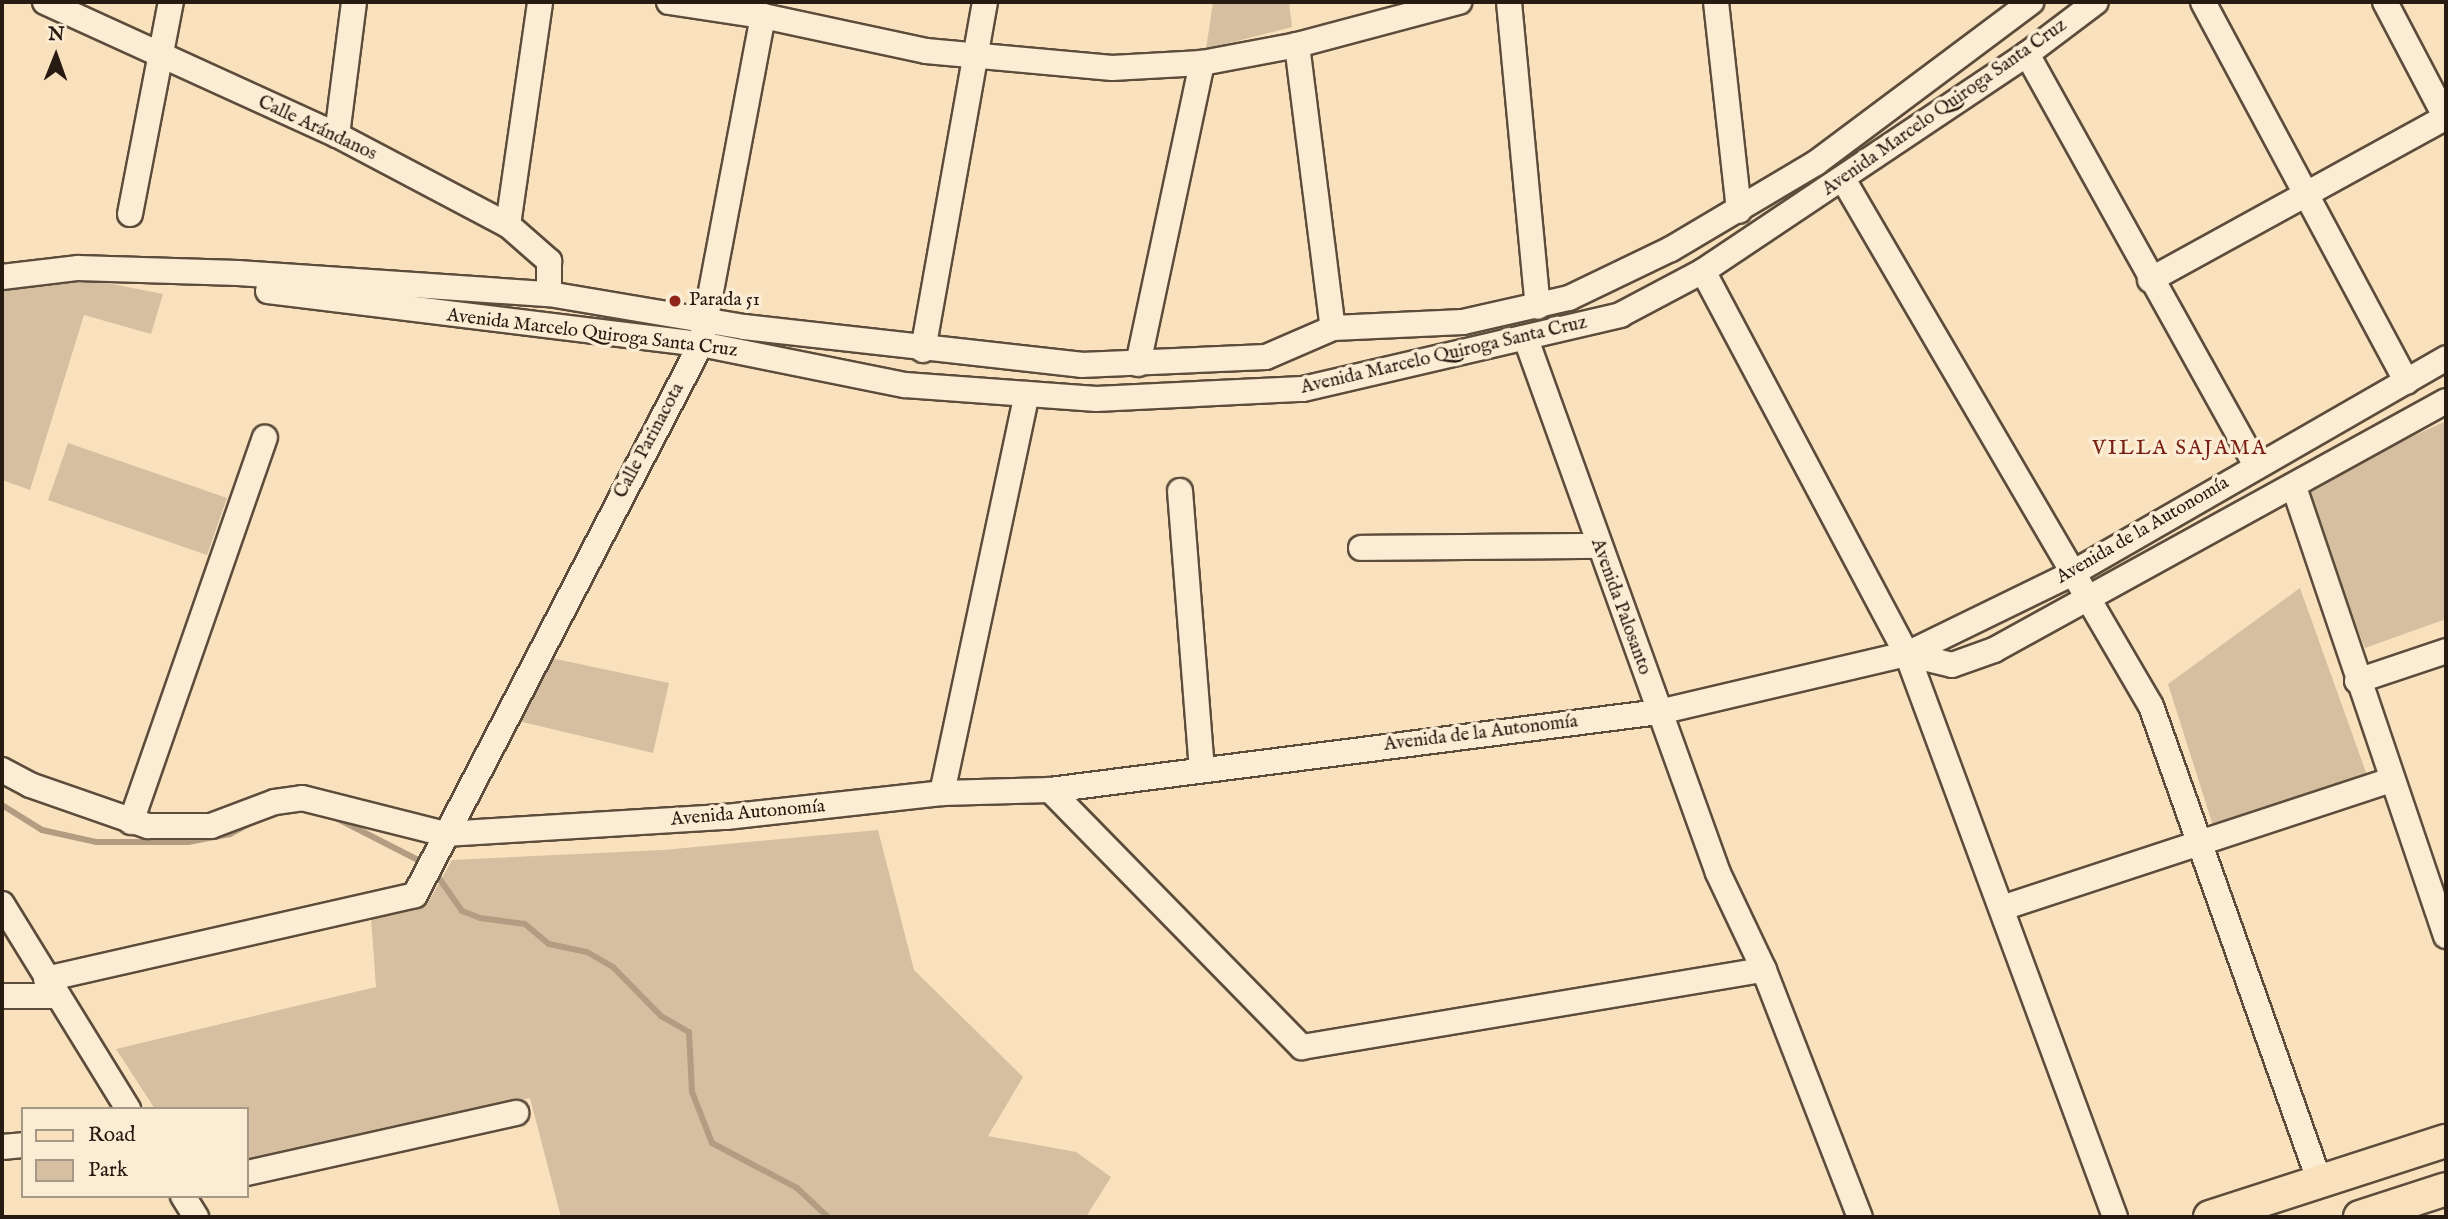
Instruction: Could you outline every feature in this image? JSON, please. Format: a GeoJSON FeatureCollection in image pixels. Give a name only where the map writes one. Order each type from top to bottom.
{"type":"FeatureCollection","features":[{"type":"Feature","properties":{"kind":"main road"},"geometry":{"type":"LineString","coordinates":[[2210,1217],[2319,1180],[2446,1142]]}},
{"type":"Feature","properties":{"kind":"main road"},"geometry":{"type":"LineString","coordinates":[[2360,1217],[2446,1189]]}},
{"type":"Feature","properties":{"kind":"street","name":"Calle Arándanos"},"geometry":{"type":"LineString","coordinates":[[45,2],[273,109],[337,135],[508,225],[549,261],[549,295]]}},
{"type":"Feature","properties":{"kind":"street"},"geometry":{"type":"LineString","coordinates":[[130,214],[171,2]]}},
{"type":"Feature","properties":{"kind":"street"},"geometry":{"type":"LineString","coordinates":[[337,135],[354,2]]}},
{"type":"Feature","properties":{"kind":"street"},"geometry":{"type":"LineString","coordinates":[[508,225],[540,2]]}},
{"type":"Feature","properties":{"kind":"street"},"geometry":{"type":"LineString","coordinates":[[669,2],[763,16],[926,51],[1112,68],[1202,63],[1297,45],[1459,2]]}},
{"type":"Feature","properties":{"kind":"street"},"geometry":{"type":"LineString","coordinates":[[923,350],[985,2]]}},
{"type":"Feature","properties":{"kind":"street"},"geometry":{"type":"LineString","coordinates":[[1508,2],[1538,307]]}},
{"type":"Feature","properties":{"kind":"street"},"geometry":{"type":"LineString","coordinates":[[1716,2],[1739,211]]}},
{"type":"Feature","properties":{"kind":"street","name":"Avenida Marcelo Quiroga Santa Cruz"},"geometry":{"type":"LineString","coordinates":[[118,271],[558,330],[703,332],[1081,365],[1266,357],[1333,328],[1463,322],[1569,298],[1671,249],[1816,163],[2031,2]]}},
{"type":"Feature","properties":{"kind":"street","name":"Avenida Marcelo Quiroga Santa Cruz"},"geometry":{"type":"LineString","coordinates":[[2,277],[78,268],[238,273],[549,295],[905,385],[1096,399],[1303,389],[1527,339],[1620,315],[1703,271],[1843,179],[2027,54],[2096,2]]}},
{"type":"Feature","properties":{"kind":"street"},"geometry":{"type":"LineString","coordinates":[[2203,2],[2407,382]]}},
{"type":"Feature","properties":{"kind":"street"},"geometry":{"type":"LineString","coordinates":[[2150,280],[2446,117],[2385,2]]}},
{"type":"Feature","properties":{"kind":"street","name":"Calle Parinacota"},"geometry":{"type":"LineString","coordinates":[[51,988],[415,895],[703,332],[763,16]]}},
{"type":"Feature","properties":{"kind":"street"},"geometry":{"type":"LineString","coordinates":[[1297,45],[1333,328]]}},
{"type":"Feature","properties":{"kind":"street"},"geometry":{"type":"LineString","coordinates":[[2027,54],[2150,280],[2256,466]]}},
{"type":"Feature","properties":{"kind":"street"},"geometry":{"type":"LineString","coordinates":[[1138,364],[1202,63]]}},
{"type":"Feature","properties":{"kind":"street"},"geometry":{"type":"LineString","coordinates":[[1843,179],[2085,598],[2151,706],[2319,1180]]}},
{"type":"Feature","properties":{"kind":"street"},"geometry":{"type":"LineString","coordinates":[[1703,271],[1907,654],[2115,1217]]}},
{"type":"Feature","properties":{"kind":"street","name":"Avenida Palosanto"},"geometry":{"type":"LineString","coordinates":[[1527,339],[1598,546],[1718,873],[1764,970],[1860,1217]]}},
{"type":"Feature","properties":{"kind":"street","name":"Avenida de la Autonomía"},"geometry":{"type":"LineString","coordinates":[[1050,790],[1659,712],[1907,654],[2071,574],[2446,358]]}},
{"type":"Feature","properties":{"kind":"street"},"geometry":{"type":"LineString","coordinates":[[942,793],[1027,394]]}},
{"type":"Feature","properties":{"kind":"street","name":"Avenida de la Autonomía"},"geometry":{"type":"LineString","coordinates":[[1907,654],[1952,665],[1994,650],[2446,401]]}},
{"type":"Feature","properties":{"kind":"street"},"geometry":{"type":"LineString","coordinates":[[131,822],[265,438]]}},
{"type":"Feature","properties":{"kind":"street"},"geometry":{"type":"LineString","coordinates":[[2294,487],[2357,681],[2446,936]]}},
{"type":"Feature","properties":{"kind":"street"},"geometry":{"type":"LineString","coordinates":[[1180,492],[1202,769]]}},
{"type":"Feature","properties":{"kind":"street"},"geometry":{"type":"LineString","coordinates":[[1361,548],[1598,546]]}},
{"type":"Feature","properties":{"kind":"street"},"geometry":{"type":"LineString","coordinates":[[2357,681],[2446,651]]}},
{"type":"Feature","properties":{"kind":"street","name":"Avenida Autonomía"},"geometry":{"type":"LineString","coordinates":[[2,770],[131,822],[183,829],[211,826],[275,802],[302,798],[445,834],[726,817],[942,793],[1050,790]]}},
{"type":"Feature","properties":{"kind":"street"},"geometry":{"type":"LineString","coordinates":[[2002,908],[2392,780]]}},
{"type":"Feature","properties":{"kind":"street"},"geometry":{"type":"LineString","coordinates":[[1050,790],[1302,1047],[1764,970]]}},
{"type":"Feature","properties":{"kind":"street"},"geometry":{"type":"LineString","coordinates":[[2,904],[51,988],[127,1107]]}},
{"type":"Feature","properties":{"kind":"street"},"geometry":{"type":"LineString","coordinates":[[2,996],[51,988]]}},
{"type":"Feature","properties":{"kind":"street"},"geometry":{"type":"LineString","coordinates":[[248,1173],[516,1113]]}},
{"type":"Feature","properties":{"kind":"street"},"geometry":{"type":"LineString","coordinates":[[2,1147],[21,1145]]}},
{"type":"Feature","properties":{"kind":"street"},"geometry":{"type":"LineString","coordinates":[[184,1198],[196,1217]]}},
{"type":"Feature","properties":{"kind":"green space"},"geometry":{"type":"Polygon","coordinates":[[[1213,2],[1289,2],[1292,27],[1206,49],[1213,2]]]}},
{"type":"Feature","properties":{"kind":"green space"},"geometry":{"type":"Polygon","coordinates":[[[92,280],[163,294],[151,334],[84,315],[30,490],[2,480],[2,291],[92,280]]]}},
{"type":"Feature","properties":{"kind":"green space"},"geometry":{"type":"Polygon","coordinates":[[[2446,421],[2446,619],[2365,648],[2302,487],[2446,421]]]}},
{"type":"Feature","properties":{"kind":"green space"},"geometry":{"type":"Polygon","coordinates":[[[68,443],[227,498],[207,555],[48,500],[68,443]]]}},
{"type":"Feature","properties":{"kind":"green space"},"geometry":{"type":"Polygon","coordinates":[[[2300,588],[2368,778],[2214,829],[2168,684],[2300,588]]]}},
{"type":"Feature","properties":{"kind":"green space"},"geometry":{"type":"Polygon","coordinates":[[[551,658],[669,683],[653,753],[518,721],[551,658]]]}},
{"type":"Feature","properties":{"kind":"green space"},"geometry":{"type":"Polygon","coordinates":[[[878,830],[914,970],[1023,1077],[988,1136],[1076,1152],[1111,1177],[1086,1217],[561,1217],[530,1098],[248,1165],[248,1107],[154,1107],[116,1049],[376,987],[371,917],[426,906],[452,860],[663,850],[878,830]]]}},
{"type":"Feature","properties":{"kind":"waterway"},"geometry":{"type":"LineString","coordinates":[[2,805],[42,830],[96,842],[188,842],[230,834],[249,824]]}},
{"type":"Feature","properties":{"kind":"waterway"},"geometry":{"type":"LineString","coordinates":[[336,818],[426,864]]}},
{"type":"Feature","properties":{"kind":"waterway"},"geometry":{"type":"LineString","coordinates":[[434,871],[462,911],[480,918],[525,924],[549,944],[587,952],[613,967],[661,1016],[689,1032],[692,1092],[712,1143],[797,1188],[828,1217]]}},
{"type":"Feature","properties":{"kind":"place","name":"Parada 51"},"geometry":{"type":"Point","coordinates":[675,301]}},
{"type":"Feature","properties":{"kind":"district","name":"VILLA SAJAMA"},"geometry":{"type":"Point","coordinates":[2180,449]}}]}
